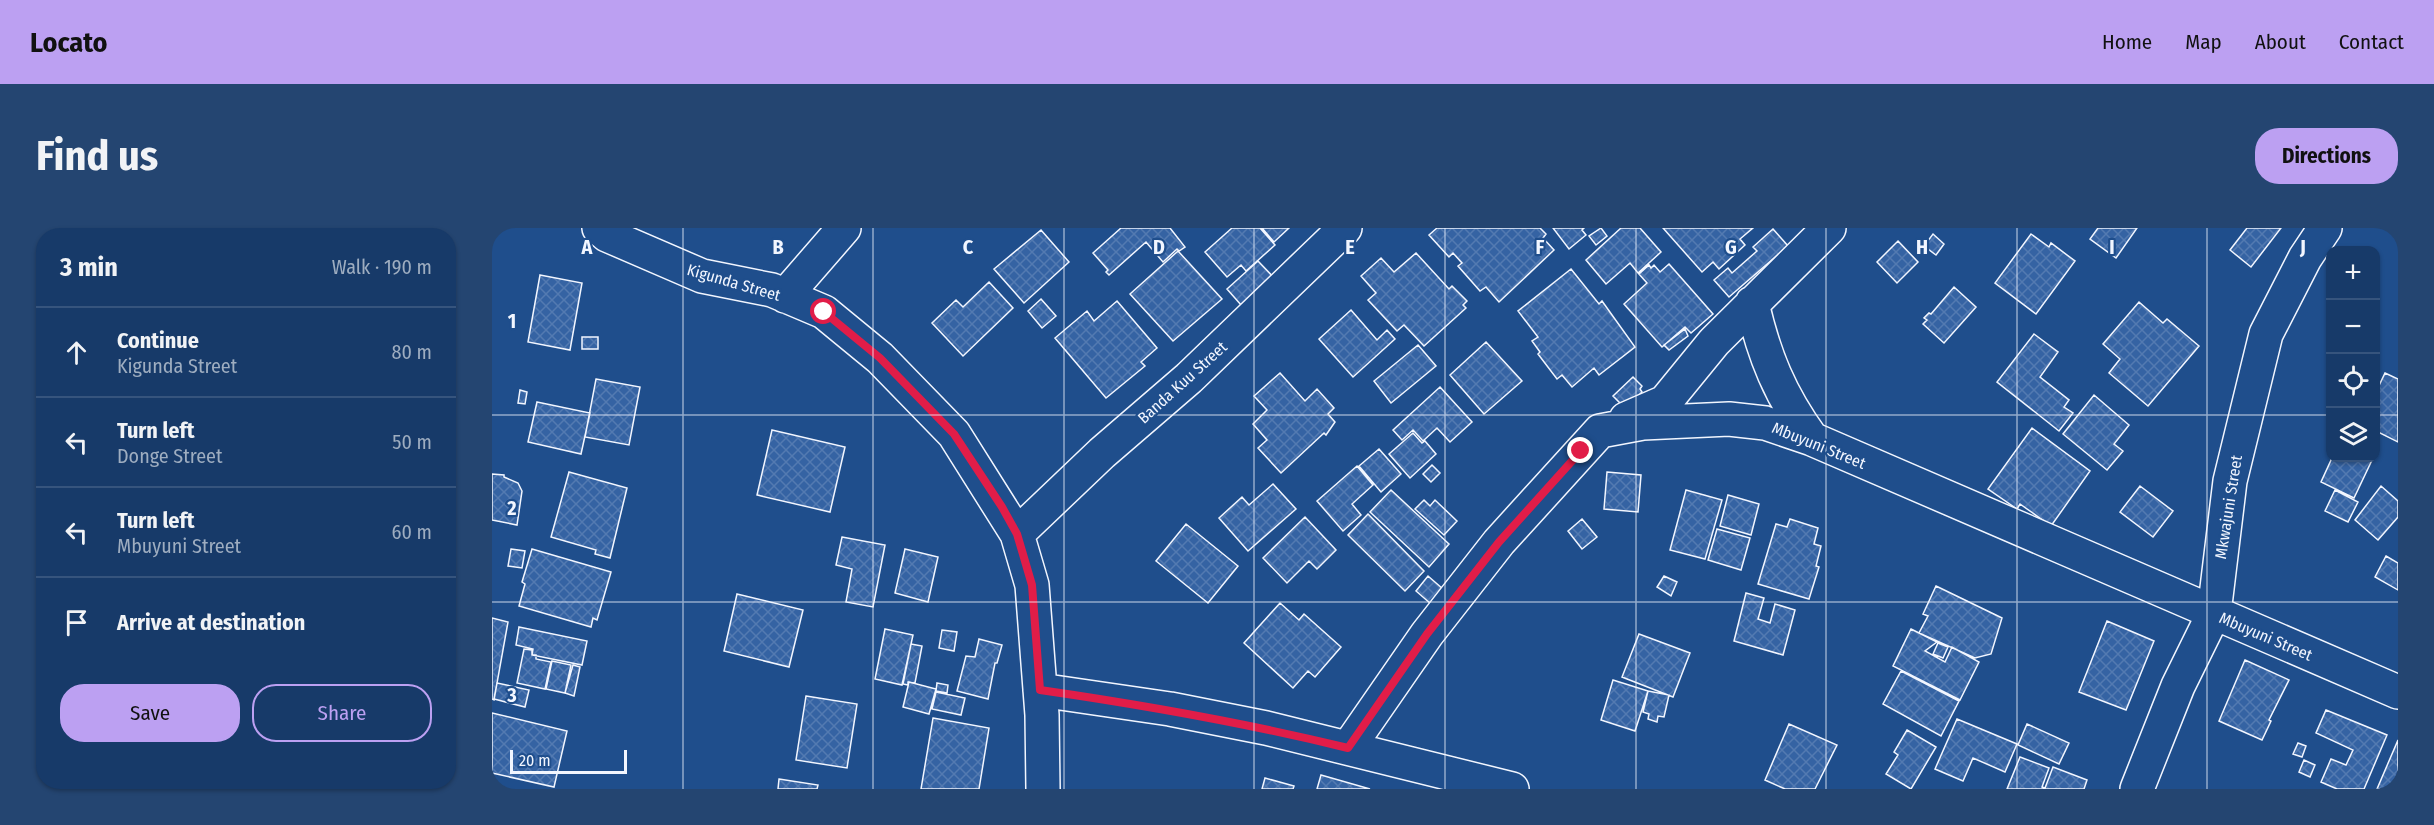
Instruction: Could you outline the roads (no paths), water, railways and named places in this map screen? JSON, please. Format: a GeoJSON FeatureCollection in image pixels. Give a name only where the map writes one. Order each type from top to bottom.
{"type":"FeatureCollection","features":[{"type":"Feature","properties":{"kind":"street","name":"Kigunda Street"},"geometry":{"type":"LineString","coordinates":[[599,228],[607,235],[702,276],[772,290],[824,312],[880,358],[946,425],[966,452],[1017,534],[1032,585],[1040,690],[1043,789]]}},
{"type":"Feature","properties":{"kind":"street"},"geometry":{"type":"LineString","coordinates":[[785,296],[844,228]]}},
{"type":"Feature","properties":{"kind":"street","name":"Banda Kuu Street"},"geometry":{"type":"LineString","coordinates":[[1017,534],[1102,453],[1190,378],[1345,228]]}},
{"type":"Feature","properties":{"kind":"street"},"geometry":{"type":"LineString","coordinates":[[1348,748],[1427,634],[1499,542],[1600,431],[1665,402],[1714,342],[1829,228]]}},
{"type":"Feature","properties":{"kind":"street","name":"Mkwajuni Street"},"geometry":{"type":"LineString","coordinates":[[2137,789],[2178,686],[2214,613],[2230,481],[2266,334],[2305,258],[2325,228]]}},
{"type":"Feature","properties":{"kind":"street"},"geometry":{"type":"LineString","coordinates":[[1752,303],[1759,337],[1786,403],[1812,439]]}},
{"type":"Feature","properties":{"kind":"street","name":"Mbuyuni Street"},"geometry":{"type":"LineString","coordinates":[[1600,431],[1643,423],[1729,419],[1765,423],[1812,439],[2398,692]]}},
{"type":"Feature","properties":{"kind":"street"},"geometry":{"type":"LineString","coordinates":[[1040,690],[1170,709],[1266,728],[1512,789]]}}]}
